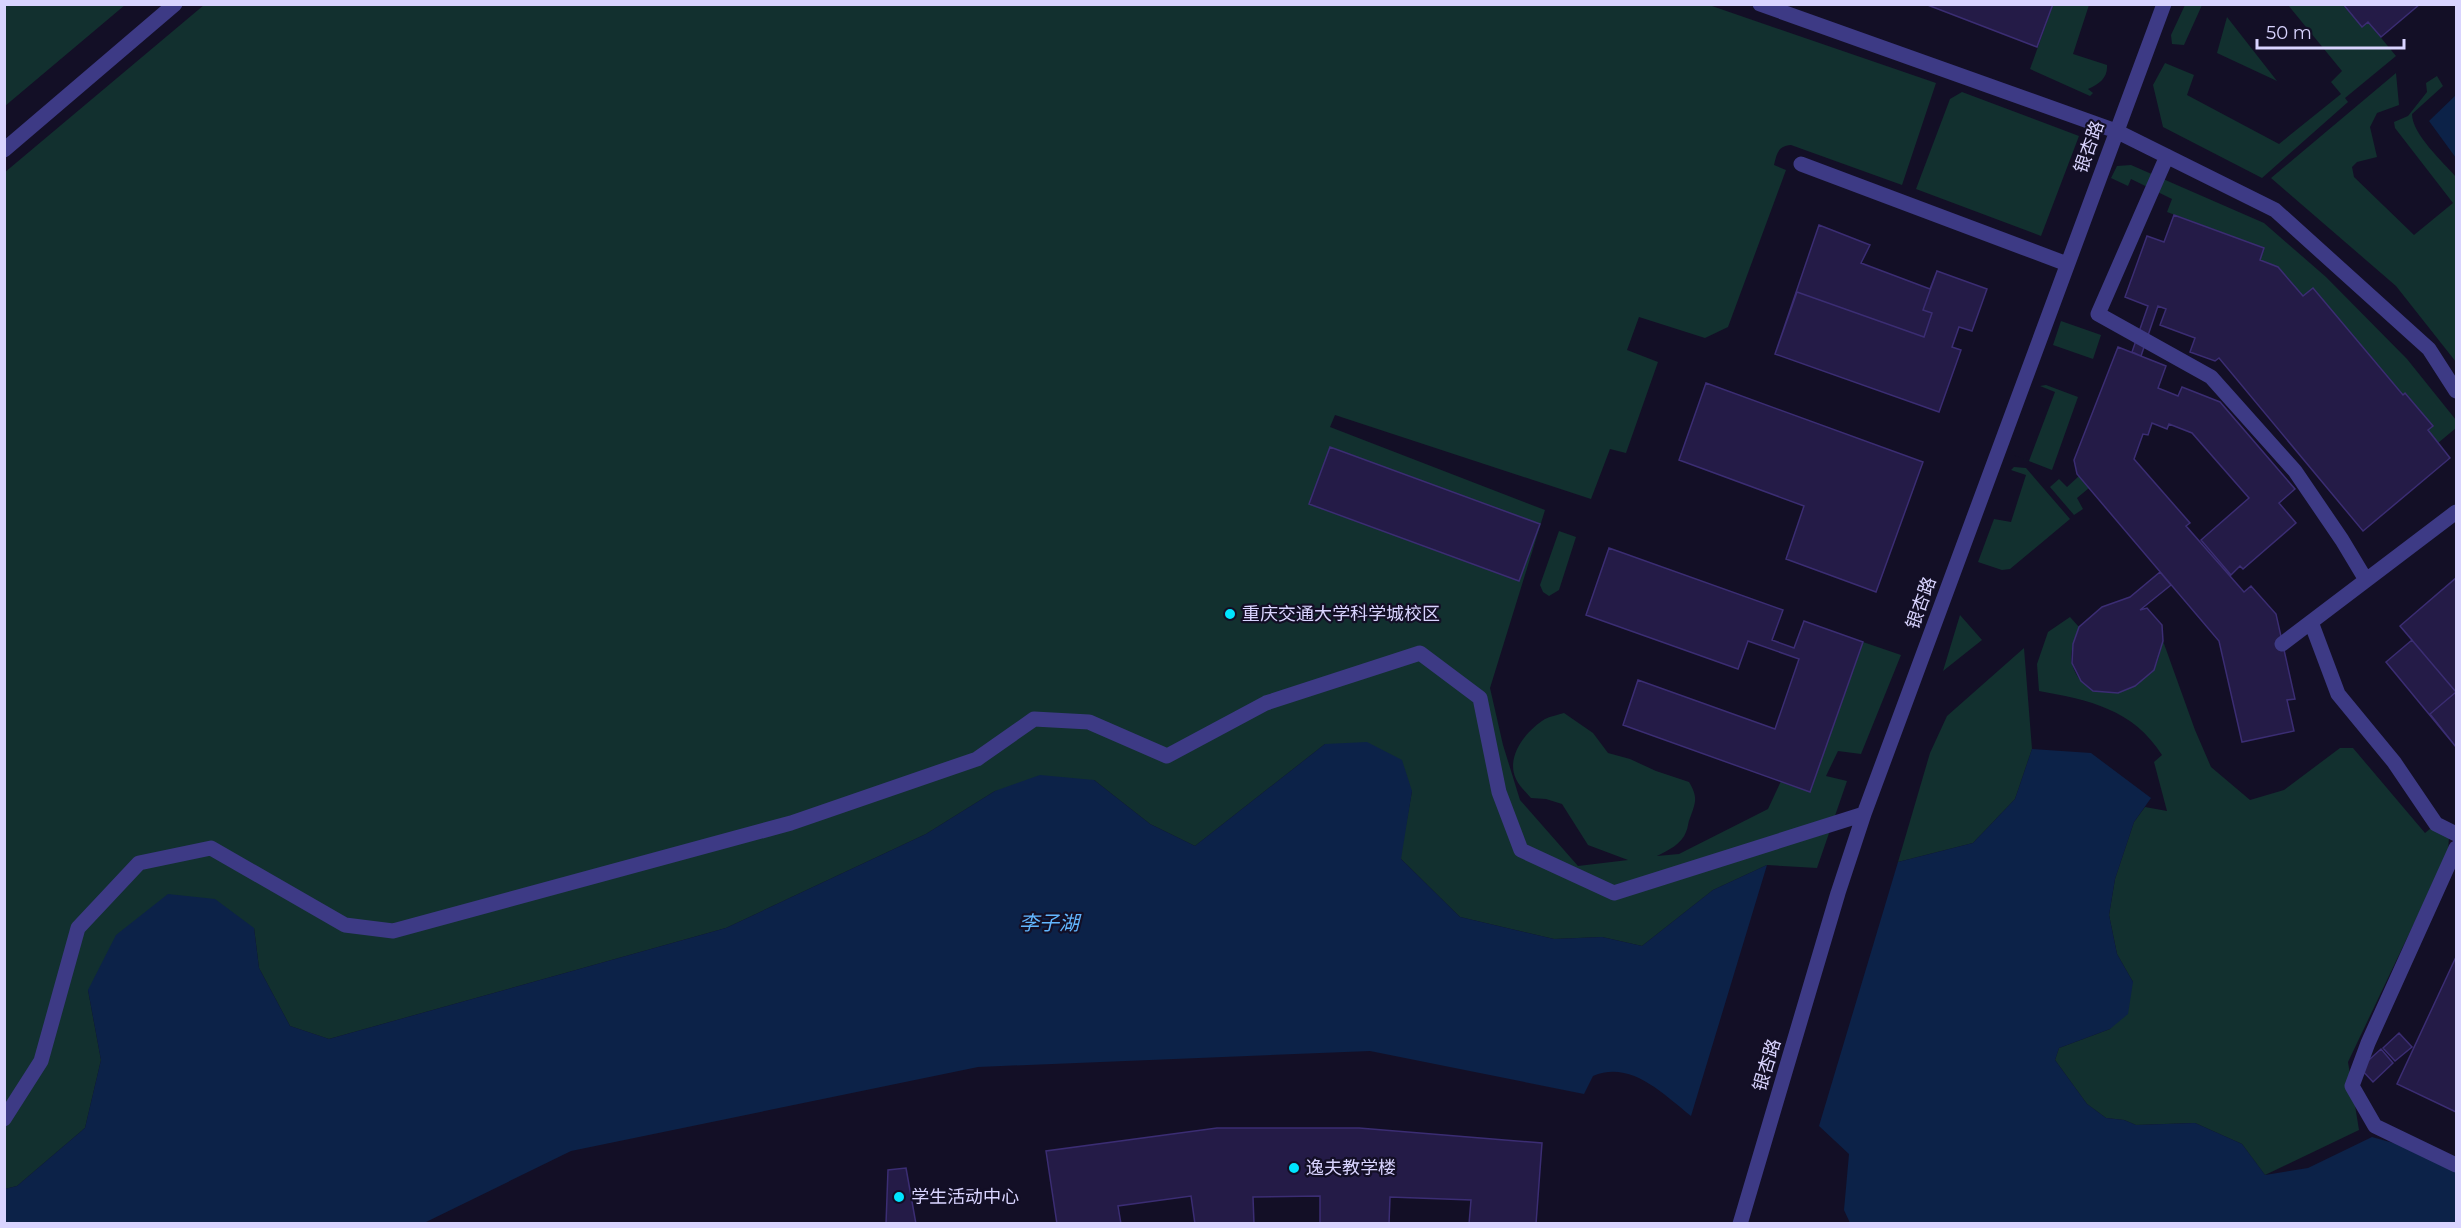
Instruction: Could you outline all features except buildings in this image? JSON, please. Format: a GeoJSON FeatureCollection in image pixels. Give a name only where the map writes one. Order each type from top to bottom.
{"type":"FeatureCollection","features":[{"type":"Feature","properties":{"kind":"street"},"geometry":{"type":"LineString","coordinates":[[4,150],[175,4]]}},
{"type":"Feature","properties":{"kind":"street"},"geometry":{"type":"LineString","coordinates":[[1760,4],[2116,131],[2275,210],[2429,349],[2457,391]]}},
{"type":"Feature","properties":{"kind":"street","name":"银杏路"},"geometry":{"type":"LineString","coordinates":[[1740,1224],[1838,893],[1864,814],[2164,4]]}},
{"type":"Feature","properties":{"kind":"street"},"geometry":{"type":"LineString","coordinates":[[2167,156],[2098,314],[2211,377],[2295,471],[2366,580]]}},
{"type":"Feature","properties":{"kind":"street"},"geometry":{"type":"LineString","coordinates":[[1801,164],[2067,264]]}},
{"type":"Feature","properties":{"kind":"street"},"geometry":{"type":"LineString","coordinates":[[2282,644],[2457,512]]}},
{"type":"Feature","properties":{"kind":"street"},"geometry":{"type":"LineString","coordinates":[[2311,622],[2338,694],[2394,762],[2436,824],[2457,834]]}},
{"type":"Feature","properties":{"kind":"street"},"geometry":{"type":"LineString","coordinates":[[4,1119],[41,1061],[78,928],[139,863],[211,848],[345,925],[393,931],[791,824],[977,759],[1034,719],[1089,722],[1167,756],[1266,703],[1420,653],[1480,698],[1499,792],[1521,850],[1614,893],[1864,814]]}},
{"type":"Feature","properties":{"kind":"street"},"geometry":{"type":"LineString","coordinates":[[2457,848],[2368,1043],[2352,1086],[2376,1126],[2457,1165]]}},
{"type":"Feature","properties":{"kind":"green space"},"geometry":{"type":"Polygon","coordinates":[[[5,4],[125,4],[125,5],[5,106],[5,4]]]}},
{"type":"Feature","properties":{"kind":"green space"},"geometry":{"type":"Polygon","coordinates":[[[204,5],[1709,5],[1936,83],[1902,185],[1791,145],[1779,151],[1774,165],[1786,170],[1728,327],[1705,338],[1639,317],[1627,350],[1658,362],[1626,453],[1610,449],[1591,499],[1335,415],[1330,427],[1545,510],[1490,688],[1503,745],[1520,800],[1578,866],[1628,860],[1588,845],[1562,804],[1546,799],[1531,798],[1517,782],[1513,761],[1520,744],[1531,730],[1545,719],[1564,713],[1593,733],[1608,753],[1689,782],[1695,800],[1686,832],[1678,844],[1657,856],[1679,854],[1768,809],[1781,781],[1810,792],[1863,642],[1901,655],[1861,754],[1838,751],[1826,776],[1847,781],[1817,868],[1767,865],[1713,890],[1642,946],[1602,937],[1554,939],[1460,917],[1400,858],[1412,791],[1325,744],[1195,846],[1150,824],[1094,780],[995,791],[926,834],[726,928],[329,1039],[290,1026],[259,968],[254,928],[88,990],[101,1060],[85,1128],[17,1186],[5,1189],[4,173],[204,5]]]}},
{"type":"Feature","properties":{"kind":"green space"},"geometry":{"type":"Polygon","coordinates":[[[2053,5],[2089,5],[2073,54],[2107,65],[2106,74],[2102,80],[2088,89],[2093,93],[2090,96],[2030,69],[2053,5]]]}},
{"type":"Feature","properties":{"kind":"green space"},"geometry":{"type":"Polygon","coordinates":[[[2185,5],[2202,5],[2184,45],[2172,44],[2171,35],[2185,5]]]}},
{"type":"Feature","properties":{"kind":"green space"},"geometry":{"type":"Polygon","coordinates":[[[2288,5],[2343,5],[2362,27],[2368,22],[2396,56],[2345,98],[2348,102],[2262,178],[2163,127],[2153,85],[2165,63],[2194,75],[2187,95],[2279,144],[2341,94],[2331,82],[2342,71],[2288,5]]]}},
{"type":"Feature","properties":{"kind":"green space"},"geometry":{"type":"Polygon","coordinates":[[[2227,17],[2277,81],[2217,53],[2227,17]]]}},
{"type":"Feature","properties":{"kind":"green space"},"geometry":{"type":"Polygon","coordinates":[[[2396,73],[2399,105],[2377,113],[2370,127],[2377,157],[2357,162],[2352,167],[2354,177],[2414,235],[2453,203],[2395,128],[2394,122],[2408,116],[2427,92],[2426,83],[2437,76],[2443,86],[2412,114],[2413,122],[2422,139],[2456,177],[2456,362],[2396,286],[2271,178],[2396,73]]]}},
{"type":"Feature","properties":{"kind":"green space"},"geometry":{"type":"Polygon","coordinates":[[[1962,92],[2079,136],[2041,236],[1916,189],[1950,99],[1962,92]]]}},
{"type":"Feature","properties":{"kind":"green space"},"geometry":{"type":"Polygon","coordinates":[[[2131,165],[2264,223],[2326,277],[2407,359],[2456,420],[2456,428],[2438,443],[2428,430],[2433,426],[2405,393],[2403,395],[2313,288],[2303,296],[2278,267],[2260,260],[2264,248],[2167,212],[2172,199],[2131,179],[2128,186],[2111,178],[2117,166],[2131,165]]]}},
{"type":"Feature","properties":{"kind":"green space"},"geometry":{"type":"Polygon","coordinates":[[[2061,321],[2101,335],[2093,359],[2053,345],[2061,321]]]}},
{"type":"Feature","properties":{"kind":"green space"},"geometry":{"type":"Polygon","coordinates":[[[2046,385],[2078,397],[2052,470],[2013,455],[2029,461],[2055,392],[2040,386],[2046,385]]]}},
{"type":"Feature","properties":{"kind":"green space"},"geometry":{"type":"Polygon","coordinates":[[[2014,467],[2026,468],[2070,519],[2010,569],[2002,570],[1978,562],[1994,519],[2011,522],[2026,475],[2011,470],[2014,467]]]}},
{"type":"Feature","properties":{"kind":"green space"},"geometry":{"type":"Polygon","coordinates":[[[2079,476],[2089,488],[2077,498],[2083,509],[2074,515],[2050,487],[2059,479],[2067,487],[2079,476]]]}},
{"type":"Feature","properties":{"kind":"green space"},"geometry":{"type":"Polygon","coordinates":[[[1559,531],[1576,537],[1559,590],[1549,596],[1543,592],[1540,585],[1559,531]]]}},
{"type":"Feature","properties":{"kind":"green space"},"geometry":{"type":"Polygon","coordinates":[[[1960,615],[1982,640],[1943,671],[1960,615]]]}},
{"type":"Feature","properties":{"kind":"green space"},"geometry":{"type":"Polygon","coordinates":[[[2070,617],[2079,627],[2072,650],[2072,664],[2084,684],[2103,692],[2114,692],[2135,685],[2148,675],[2154,669],[2163,641],[2211,767],[2250,800],[2284,790],[2340,748],[2353,748],[2425,833],[2436,824],[2449,837],[2448,852],[2348,1062],[2359,1130],[2265,1175],[2242,1144],[2195,1123],[2136,1125],[2124,1120],[2106,1118],[2087,1104],[2055,1060],[2059,1048],[2110,1029],[2133,982],[2117,954],[2109,915],[2115,879],[2134,822],[2145,807],[2167,811],[2154,762],[2162,755],[2138,727],[2124,717],[2092,703],[2039,691],[2037,664],[2048,632],[2070,617]]]}},
{"type":"Feature","properties":{"kind":"green space"},"geometry":{"type":"Polygon","coordinates":[[[2024,648],[2032,749],[2015,799],[1973,843],[1898,862],[1930,753],[1947,716],[2024,648]]]}},
{"type":"Feature","properties":{"kind":"water"},"geometry":{"type":"Polygon","coordinates":[[[2456,95],[2456,158],[2429,121],[2456,95]]]}},
{"type":"Feature","properties":{"kind":"water","name":"李子湖"},"geometry":{"type":"Polygon","coordinates":[[[1367,742],[1402,760],[1412,791],[1401,859],[1460,917],[1554,939],[1602,937],[1642,946],[1713,890],[1767,865],[1691,1116],[1658,1089],[1620,1072],[1607,1072],[1593,1076],[1584,1094],[1370,1051],[978,1067],[571,1151],[424,1223],[5,1223],[5,1189],[17,1186],[85,1128],[101,1060],[88,990],[116,935],[168,894],[215,899],[254,928],[259,968],[290,1026],[329,1039],[726,928],[926,834],[995,791],[1040,775],[1094,780],[1150,824],[1195,846],[1325,744],[1367,742]]]}},
{"type":"Feature","properties":{"kind":"water"},"geometry":{"type":"Polygon","coordinates":[[[2032,749],[2091,753],[2151,798],[2134,822],[2115,879],[2109,915],[2117,954],[2133,982],[2128,1014],[2110,1029],[2059,1048],[2055,1060],[2087,1104],[2106,1118],[2124,1120],[2136,1125],[2195,1123],[2242,1144],[2265,1175],[2308,1168],[2372,1137],[2440,1156],[2456,1165],[2456,1223],[1850,1223],[1844,1210],[1849,1154],[1819,1126],[1898,862],[1973,843],[2015,799],[2032,749]]]}},
{"type":"Feature","properties":{"kind":"place","name":"重庆交通大学科学城校区"},"geometry":{"type":"Point","coordinates":[1230,614]}},
{"type":"Feature","properties":{"kind":"place","name":"逸夫教学楼"},"geometry":{"type":"Point","coordinates":[1294,1168]}},
{"type":"Feature","properties":{"kind":"place","name":"学生活动中心"},"geometry":{"type":"Point","coordinates":[899,1197]}}]}
